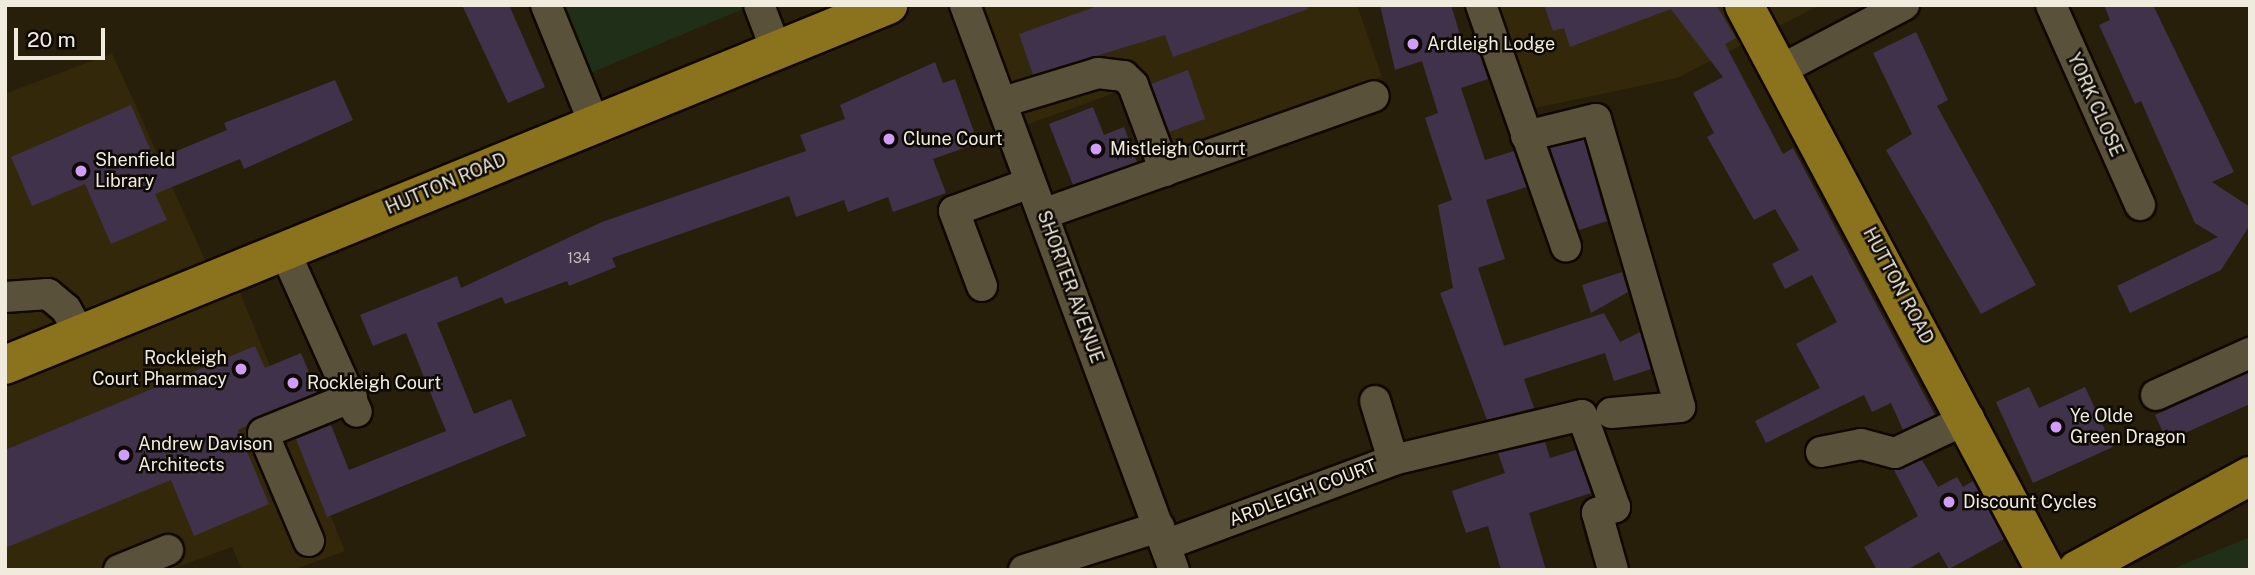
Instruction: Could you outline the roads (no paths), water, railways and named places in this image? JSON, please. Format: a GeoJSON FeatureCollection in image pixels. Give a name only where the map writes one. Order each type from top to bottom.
{"type":"FeatureCollection","features":[{"type":"Feature","properties":{"kind":"main road","name":"HUTTON ROAD"},"geometry":{"type":"LineString","coordinates":[[5,365],[285,252],[593,121],[775,47],[888,5]]}},
{"type":"Feature","properties":{"kind":"main road","name":"HUTTON ROAD"},"geometry":{"type":"LineString","coordinates":[[1744,5],[1782,69],[1969,418],[2045,570]]}},
{"type":"Feature","properties":{"kind":"main road"},"geometry":{"type":"LineString","coordinates":[[2077,570],[2250,476]]}},
{"type":"Feature","properties":{"kind":"street"},"geometry":{"type":"LineString","coordinates":[[546,5],[593,121]]}},
{"type":"Feature","properties":{"kind":"street"},"geometry":{"type":"LineString","coordinates":[[759,5],[775,47]]}},
{"type":"Feature","properties":{"kind":"street","name":"SHORTER AVENUE"},"geometry":{"type":"LineString","coordinates":[[965,5],[1166,547]]}},
{"type":"Feature","properties":{"kind":"street"},"geometry":{"type":"LineString","coordinates":[[1481,5],[1566,247]]}},
{"type":"Feature","properties":{"kind":"street"},"geometry":{"type":"LineString","coordinates":[[1782,69],[1904,5]]}},
{"type":"Feature","properties":{"kind":"street","name":"YORK CLOSE"},"geometry":{"type":"LineString","coordinates":[[2051,5],[2140,205]]}},
{"type":"Feature","properties":{"kind":"street"},"geometry":{"type":"LineString","coordinates":[[1003,102],[1098,73],[1124,76],[1133,85],[1165,171]]}},
{"type":"Feature","properties":{"kind":"street"},"geometry":{"type":"LineString","coordinates":[[1043,214],[1374,96]]}},
{"type":"Feature","properties":{"kind":"street"},"geometry":{"type":"LineString","coordinates":[[1526,136],[1596,119],[1680,407],[1611,413]]}},
{"type":"Feature","properties":{"kind":"street"},"geometry":{"type":"LineString","coordinates":[[982,286],[954,211],[1030,183]]}},
{"type":"Feature","properties":{"kind":"street"},"geometry":{"type":"LineString","coordinates":[[285,252],[354,404],[263,433],[309,541]]}},
{"type":"Feature","properties":{"kind":"street"},"geometry":{"type":"LineString","coordinates":[[5,297],[48,295],[66,309],[80,334]]}},
{"type":"Feature","properties":{"kind":"street"},"geometry":{"type":"LineString","coordinates":[[2156,395],[2250,353]]}},
{"type":"Feature","properties":{"kind":"street"},"geometry":{"type":"LineString","coordinates":[[1376,401],[1393,460]]}},
{"type":"Feature","properties":{"kind":"street","name":"ARDLEIGH COURT"},"geometry":{"type":"LineString","coordinates":[[1024,570],[1166,547],[1441,444],[1582,415],[1615,507],[1597,513],[1613,570]]}},
{"type":"Feature","properties":{"kind":"street"},"geometry":{"type":"LineString","coordinates":[[1821,452],[1861,444],[1895,453],[1969,418]]}},
{"type":"Feature","properties":{"kind":"street"},"geometry":{"type":"LineString","coordinates":[[119,570],[168,550]]}},
{"type":"Feature","properties":{"kind":"place","name":"Ardleigh Lodge"},"geometry":{"type":"Point","coordinates":[1413,44]}},
{"type":"Feature","properties":{"kind":"place","name":"Clune Court"},"geometry":{"type":"Point","coordinates":[889,139]}},
{"type":"Feature","properties":{"kind":"place","name":"Mistleigh Courrt"},"geometry":{"type":"Point","coordinates":[1096,149]}},
{"type":"Feature","properties":{"kind":"place","name":"Shenfield Library"},"geometry":{"type":"Point","coordinates":[81,171]}},
{"type":"Feature","properties":{"kind":"place","name":"Rockleigh Court Pharmacy"},"geometry":{"type":"Point","coordinates":[241,369]}},
{"type":"Feature","properties":{"kind":"place","name":"Rockleigh Court"},"geometry":{"type":"Point","coordinates":[293,383]}},
{"type":"Feature","properties":{"kind":"place","name":"Ye Olde Green Dragon"},"geometry":{"type":"Point","coordinates":[2056,427]}},
{"type":"Feature","properties":{"kind":"place","name":"Andrew Davison Architects"},"geometry":{"type":"Point","coordinates":[124,455]}},
{"type":"Feature","properties":{"kind":"place","name":"Discount Cycles"},"geometry":{"type":"Point","coordinates":[1949,502]}}]}
